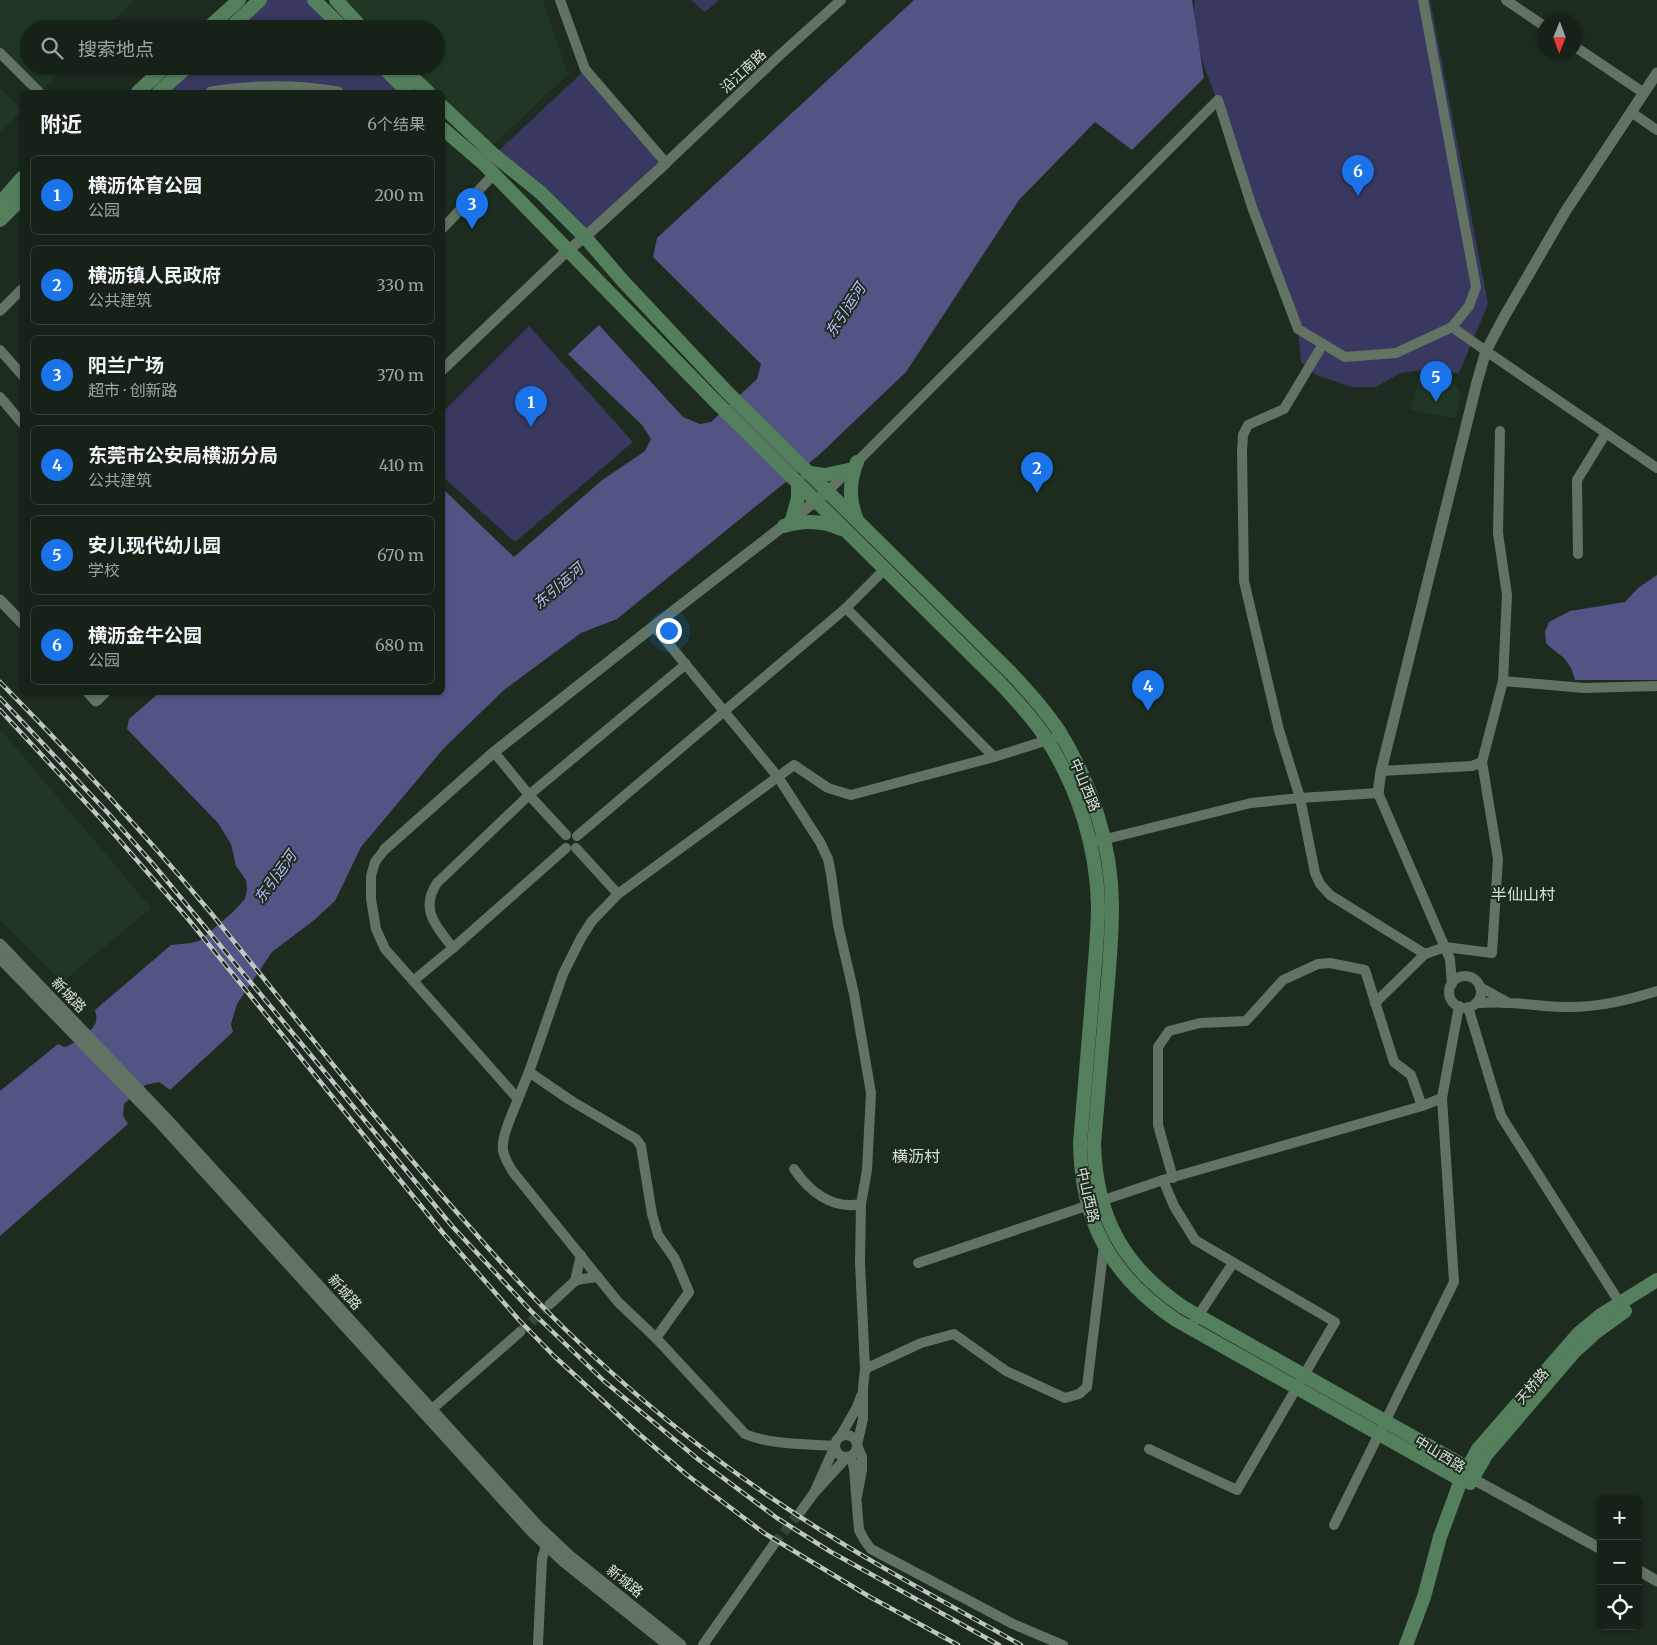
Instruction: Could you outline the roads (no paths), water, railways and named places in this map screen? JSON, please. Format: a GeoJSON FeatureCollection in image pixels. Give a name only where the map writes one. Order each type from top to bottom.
{"type":"FeatureCollection","features":[{"type":"Feature","properties":{"kind":"main road"},"geometry":{"type":"LineString","coordinates":[[217,20],[238,0]]}},
{"type":"Feature","properties":{"kind":"main road"},"geometry":{"type":"LineString","coordinates":[[238,20],[260,0]]}},
{"type":"Feature","properties":{"kind":"main road"},"geometry":{"type":"LineString","coordinates":[[314,0],[335,20]]}},
{"type":"Feature","properties":{"kind":"main road"},"geometry":{"type":"LineString","coordinates":[[336,0],[355,20]]}},
{"type":"Feature","properties":{"kind":"main road"},"geometry":{"type":"LineString","coordinates":[[140,90],[156,75]]}},
{"type":"Feature","properties":{"kind":"main road"},"geometry":{"type":"LineString","coordinates":[[161,90],[178,75]]}},
{"type":"Feature","properties":{"kind":"main road"},"geometry":{"type":"LineString","coordinates":[[391,75],[406,90]]}},
{"type":"Feature","properties":{"kind":"main road"},"geometry":{"type":"LineString","coordinates":[[410,75],[426,90]]}},
{"type":"Feature","properties":{"kind":"main road"},"geometry":{"type":"LineString","coordinates":[[445,109],[494,154],[541,193],[585,237],[622,280],[727,392],[804,478]]}},
{"type":"Feature","properties":{"kind":"main road"},"geometry":{"type":"LineString","coordinates":[[445,132],[494,174],[717,403],[804,478],[825,475],[852,466],[851,493],[858,523]]}},
{"type":"Feature","properties":{"kind":"main road"},"geometry":{"type":"LineString","coordinates":[[0,202],[20,180]]}},
{"type":"Feature","properties":{"kind":"main road"},"geometry":{"type":"LineString","coordinates":[[0,220],[20,202]]}},
{"type":"Feature","properties":{"kind":"main road"},"geometry":{"type":"LineString","coordinates":[[804,478],[788,523],[817,522],[833,525],[848,533]]}},
{"type":"Feature","properties":{"kind":"main road","name":"中山西路"},"geometry":{"type":"LineString","coordinates":[[804,478],[827,492],[1036,700],[1077,762],[1092,796],[1110,868],[1112,905],[1111,942],[1094,1144],[1096,1173],[1102,1202],[1116,1238],[1139,1270],[1167,1296],[1198,1316],[1385,1421],[1468,1476]]}},
{"type":"Feature","properties":{"kind":"main road","name":"中山西路"},"geometry":{"type":"LineString","coordinates":[[804,478],[816,502],[1025,709],[1064,768],[1078,801],[1090,843],[1098,905],[1080,1143],[1083,1185],[1088,1206],[1104,1245],[1119,1268],[1142,1294],[1158,1308],[1190,1328],[1379,1434],[1468,1476]]}},
{"type":"Feature","properties":{"kind":"main road","name":"天桥路"},"geometry":{"type":"LineString","coordinates":[[1406,1645],[1424,1597],[1445,1524],[1468,1476],[1575,1351],[1623,1307],[1657,1280]]}},
{"type":"Feature","properties":{"kind":"main road","name":"天桥路"},"geometry":{"type":"LineString","coordinates":[[1623,1307],[1657,1292]]}},
{"type":"Feature","properties":{"kind":"street"},"geometry":{"type":"LineString","coordinates":[[445,367],[568,250],[585,237],[666,163],[585,70],[560,0]]}},
{"type":"Feature","properties":{"kind":"street","name":"沿江南路"},"geometry":{"type":"LineString","coordinates":[[666,163],[841,0]]}},
{"type":"Feature","properties":{"kind":"street"},"geometry":{"type":"LineString","coordinates":[[518,1099],[413,981],[386,948],[376,930],[371,899],[371,876],[375,862],[385,849],[494,752],[816,502],[1218,100],[1252,207],[1298,329],[1345,357],[1396,353],[1452,327],[1469,306],[1476,287],[1423,0]]}},
{"type":"Feature","properties":{"kind":"street"},"geometry":{"type":"LineString","coordinates":[[1506,0],[1537,21]]}},
{"type":"Feature","properties":{"kind":"street"},"geometry":{"type":"LineString","coordinates":[[1582,51],[1644,93]]}},
{"type":"Feature","properties":{"kind":"street"},"geometry":{"type":"LineString","coordinates":[[0,53],[20,72]]}},
{"type":"Feature","properties":{"kind":"street"},"geometry":{"type":"LineString","coordinates":[[1508,1002],[1480,987],[1475,980],[1467,976],[1450,959],[1378,793],[1381,771],[1486,351],[1565,212],[1657,73]]}},
{"type":"Feature","properties":{"kind":"street"},"geometry":{"type":"LineString","coordinates":[[23,75],[38,90]]}},
{"type":"Feature","properties":{"kind":"street"},"geometry":{"type":"LineString","coordinates":[[226,90],[240,88],[279,90]]}},
{"type":"Feature","properties":{"kind":"street"},"geometry":{"type":"LineString","coordinates":[[1631,112],[1657,130]]}},
{"type":"Feature","properties":{"kind":"street"},"geometry":{"type":"LineString","coordinates":[[445,226],[494,174]]}},
{"type":"Feature","properties":{"kind":"street"},"geometry":{"type":"LineString","coordinates":[[0,311],[20,291]]}},
{"type":"Feature","properties":{"kind":"street"},"geometry":{"type":"LineString","coordinates":[[1452,327],[1657,468]]}},
{"type":"Feature","properties":{"kind":"street"},"geometry":{"type":"LineString","coordinates":[[1323,344],[1284,409],[1248,425],[1243,435],[1244,581],[1279,730],[1300,798],[1316,873],[1323,888],[1425,954]]}},
{"type":"Feature","properties":{"kind":"street"},"geometry":{"type":"LineString","coordinates":[[0,350],[20,367]]}},
{"type":"Feature","properties":{"kind":"street"},"geometry":{"type":"LineString","coordinates":[[0,397],[20,420]]}},
{"type":"Feature","properties":{"kind":"street"},"geometry":{"type":"LineString","coordinates":[[1375,1003],[1425,954],[1444,947],[1492,953],[1498,859],[1482,762],[1503,682],[1507,596],[1498,533],[1500,432]]}},
{"type":"Feature","properties":{"kind":"street"},"geometry":{"type":"LineString","coordinates":[[1578,554],[1577,480],[1606,433]]}},
{"type":"Feature","properties":{"kind":"street"},"geometry":{"type":"LineString","coordinates":[[577,836],[846,608],[885,569]]}},
{"type":"Feature","properties":{"kind":"street"},"geometry":{"type":"LineString","coordinates":[[0,600],[20,621]]}},
{"type":"Feature","properties":{"kind":"street"},"geometry":{"type":"LineString","coordinates":[[846,608],[994,757]]}},
{"type":"Feature","properties":{"kind":"street"},"geometry":{"type":"LineString","coordinates":[[654,626],[778,777],[820,842],[828,859],[838,925],[854,994],[871,1094],[868,1170],[861,1204],[860,1263],[866,1369],[857,1407],[814,1493]]}},
{"type":"Feature","properties":{"kind":"street"},"geometry":{"type":"LineString","coordinates":[[453,948],[431,917],[429,901],[432,891],[440,879],[529,795],[686,664]]}},
{"type":"Feature","properties":{"kind":"street"},"geometry":{"type":"LineString","coordinates":[[1503,682],[1584,688],[1657,686]]}},
{"type":"Feature","properties":{"kind":"street"},"geometry":{"type":"LineString","coordinates":[[91,695],[96,701],[102,695]]}},
{"type":"Feature","properties":{"kind":"street"},"geometry":{"type":"LineString","coordinates":[[857,1496],[862,1457],[855,1439],[849,1435],[838,1442],[769,1440],[755,1439],[745,1434],[656,1338],[618,1302],[513,1172],[506,1161],[503,1149],[504,1140],[563,974],[592,921],[618,894],[794,765],[828,788],[851,796],[994,757],[1061,736]]}},
{"type":"Feature","properties":{"kind":"street"},"geometry":{"type":"LineString","coordinates":[[494,752],[529,795],[566,835]]}},
{"type":"Feature","properties":{"kind":"street"},"geometry":{"type":"LineString","coordinates":[[1381,771],[1462,768],[1482,762]]}},
{"type":"Feature","properties":{"kind":"street"},"geometry":{"type":"LineString","coordinates":[[1090,843],[1251,803],[1378,793]]}},
{"type":"Feature","properties":{"kind":"street"},"geometry":{"type":"LineString","coordinates":[[413,981],[571,848],[579,842],[577,836],[572,833],[566,835],[563,837],[562,843],[571,848],[618,894]]}},
{"type":"Feature","properties":{"kind":"street","name":"新城路"},"geometry":{"type":"LineString","coordinates":[[0,944],[79,1033]]}},
{"type":"Feature","properties":{"kind":"street","name":"新城路"},"geometry":{"type":"LineString","coordinates":[[0,958],[79,1033],[145,1101],[431,1410],[513,1501],[564,1562],[668,1645]]}},
{"type":"Feature","properties":{"kind":"street"},"geometry":{"type":"LineString","coordinates":[[1450,959],[1452,984]]}},
{"type":"Feature","properties":{"kind":"street"},"geometry":{"type":"LineString","coordinates":[[1149,1449],[1237,1490],[1334,1322],[1195,1240],[1174,1206],[1158,1125],[1158,1047],[1169,1031],[1200,1023],[1246,1021],[1283,980],[1318,964],[1330,963],[1365,970],[1394,1062],[1411,1075],[1422,1106]]}},
{"type":"Feature","properties":{"kind":"street"},"geometry":{"type":"LineString","coordinates":[[1467,976],[1458,978],[1452,984],[1449,992],[1455,1004],[1468,1006],[1508,1002],[1568,1008],[1632,999],[1657,991]]}},
{"type":"Feature","properties":{"kind":"street"},"geometry":{"type":"LineString","coordinates":[[1334,1526],[1454,1282],[1442,1098],[1468,1006],[1480,996],[1480,987]]}},
{"type":"Feature","properties":{"kind":"street"},"geometry":{"type":"LineString","coordinates":[[1468,1006],[1501,1116],[1623,1307]]}},
{"type":"Feature","properties":{"kind":"street"},"geometry":{"type":"LineString","coordinates":[[528,1072],[570,1100],[636,1138],[641,1146],[652,1214],[658,1235],[675,1259],[689,1292],[656,1338]]}},
{"type":"Feature","properties":{"kind":"street"},"geometry":{"type":"LineString","coordinates":[[918,1263],[1168,1179],[1422,1106],[1442,1098]]}},
{"type":"Feature","properties":{"kind":"street","name":"新城路"},"geometry":{"type":"LineString","coordinates":[[145,1101],[507,1506],[549,1543],[570,1556],[681,1645]]}},
{"type":"Feature","properties":{"kind":"street"},"geometry":{"type":"LineString","coordinates":[[794,1169],[806,1184],[830,1201],[839,1205],[853,1206],[861,1204]]}},
{"type":"Feature","properties":{"kind":"street"},"geometry":{"type":"LineString","coordinates":[[866,1369],[921,1343],[954,1334],[1006,1371],[1065,1398],[1079,1394],[1087,1387],[1104,1245]]}},
{"type":"Feature","properties":{"kind":"street"},"geometry":{"type":"LineString","coordinates":[[575,1281],[581,1256]]}},
{"type":"Feature","properties":{"kind":"street"},"geometry":{"type":"LineString","coordinates":[[1190,1328],[1233,1263]]}},
{"type":"Feature","properties":{"kind":"street"},"geometry":{"type":"LineString","coordinates":[[550,1304],[575,1281],[582,1278],[598,1277]]}},
{"type":"Feature","properties":{"kind":"street"},"geometry":{"type":"LineString","coordinates":[[431,1410],[520,1332]]}},
{"type":"Feature","properties":{"kind":"street"},"geometry":{"type":"LineString","coordinates":[[801,1511],[814,1493],[847,1457],[853,1455],[857,1446],[863,1418],[863,1388]]}},
{"type":"Feature","properties":{"kind":"street"},"geometry":{"type":"LineString","coordinates":[[838,1442],[838,1453],[847,1457],[854,1465],[859,1530],[864,1541],[872,1549],[1013,1624],[1063,1645]]}},
{"type":"Feature","properties":{"kind":"street"},"geometry":{"type":"LineString","coordinates":[[1468,1476],[1597,1548]]}},
{"type":"Feature","properties":{"kind":"street"},"geometry":{"type":"LineString","coordinates":[[538,1645],[542,1559],[549,1543]]}},
{"type":"Feature","properties":{"kind":"street"},"geometry":{"type":"LineString","coordinates":[[703,1645],[774,1544]]}},
{"type":"Feature","properties":{"kind":"street"},"geometry":{"type":"LineString","coordinates":[[1642,1572],[1657,1580]]}},
{"type":"Feature","properties":{"kind":"water","name":"东引运河"},"geometry":{"type":"Polygon","coordinates":[[[914,0],[1192,0],[1204,78],[1132,150],[1095,122],[1019,200],[906,372],[819,455],[617,619],[581,633],[504,690],[444,748],[361,847],[335,901],[313,921],[272,952],[237,1004],[231,1024],[233,1032],[170,1090],[159,1082],[145,1085],[124,1104],[123,1115],[128,1124],[0,1236],[0,1091],[58,1044],[64,1047],[68,1046],[87,1033],[96,1022],[95,1010],[171,945],[199,941],[233,912],[245,899],[246,880],[236,866],[231,844],[218,823],[127,729],[129,719],[157,695],[445,695],[445,491],[514,557],[601,481],[645,451],[651,439],[642,425],[568,354],[599,325],[683,417],[700,424],[711,422],[757,379],[761,364],[653,257],[657,238],[914,0]]]}},
{"type":"Feature","properties":{"kind":"water"},"geometry":{"type":"Polygon","coordinates":[[[1657,575],[1657,680],[1575,680],[1571,668],[1564,658],[1546,643],[1545,632],[1549,622],[1570,611],[1625,602],[1638,588],[1657,575]]]}},
{"type":"Feature","properties":{"kind":"tunnel"},"geometry":{"type":"LineString","coordinates":[[520,1332],[550,1304]]}},
{"type":"Feature","properties":{"kind":"tunnel"},"geometry":{"type":"LineString","coordinates":[[774,1544],[801,1511]]}},
{"type":"Feature","properties":{"kind":"railway"},"geometry":{"type":"LineString","coordinates":[[0,682],[108,795],[186,883],[370,1110],[436,1188],[516,1279],[592,1355],[673,1425],[759,1489],[845,1545],[1021,1645]]}},
{"type":"Feature","properties":{"kind":"railway"},"geometry":{"type":"LineString","coordinates":[[0,698],[153,864],[452,1226],[531,1311],[604,1381],[699,1460],[777,1518],[831,1552],[999,1645]]}},
{"type":"Feature","properties":{"kind":"railway"},"geometry":{"type":"LineString","coordinates":[[0,710],[101,819],[189,920],[443,1233],[519,1320],[554,1356],[687,1475],[764,1533],[870,1597],[958,1645]]}},
{"type":"Feature","properties":{"kind":"place","name":"横沥金牛公园"},"geometry":{"type":"Point","coordinates":[1358,196]}},
{"type":"Feature","properties":{"kind":"place","name":"阳兰广场"},"geometry":{"type":"Point","coordinates":[472,229]}},
{"type":"Feature","properties":{"kind":"place","name":"安儿现代幼儿园"},"geometry":{"type":"Point","coordinates":[1436,402]}},
{"type":"Feature","properties":{"kind":"place","name":"横沥体育公园"},"geometry":{"type":"Point","coordinates":[531,427]}},
{"type":"Feature","properties":{"kind":"place","name":"横沥镇人民政府"},"geometry":{"type":"Point","coordinates":[1037,493]}},
{"type":"Feature","properties":{"kind":"place","name":"东莞市公安局横沥分局"},"geometry":{"type":"Point","coordinates":[1148,711]}},
{"type":"Feature","properties":{"kind":"district","name":"半仙山村"},"geometry":{"type":"Point","coordinates":[1523,894]}},
{"type":"Feature","properties":{"kind":"district","name":"横沥村"},"geometry":{"type":"Point","coordinates":[916,1156]}}]}
